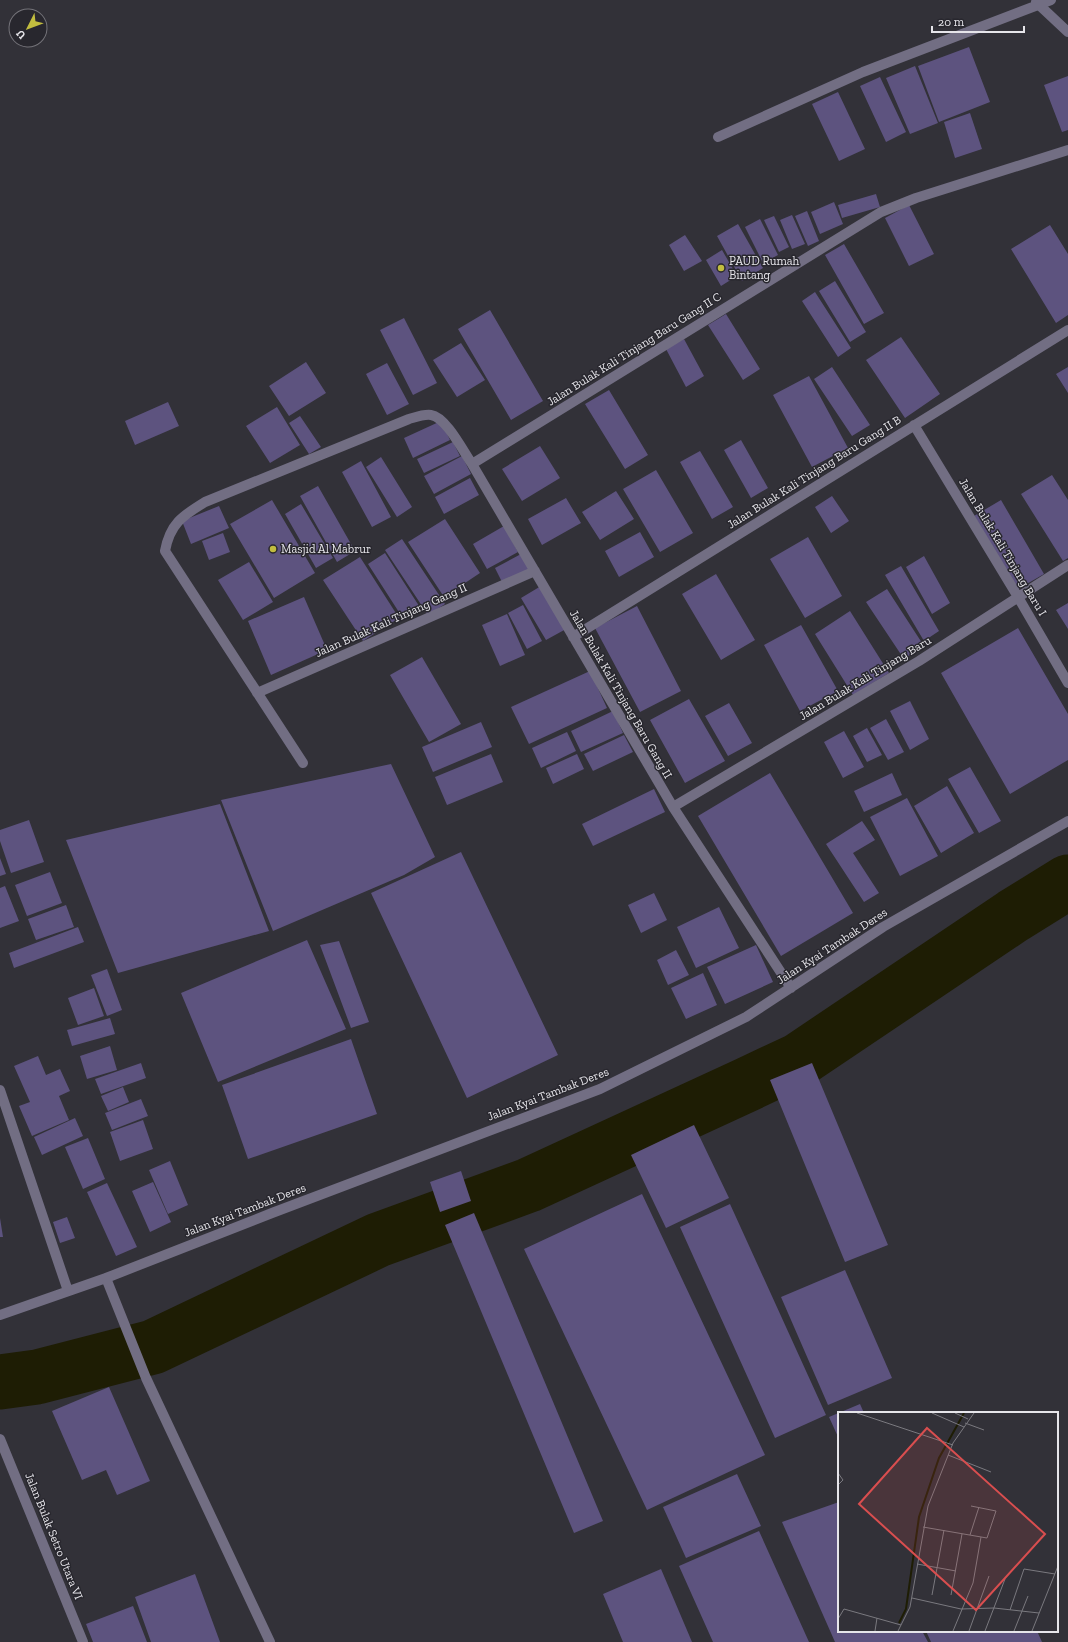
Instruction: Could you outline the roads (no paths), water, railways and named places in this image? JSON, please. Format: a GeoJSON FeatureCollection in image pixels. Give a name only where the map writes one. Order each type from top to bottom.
{"type":"FeatureCollection","features":[{"type":"Feature","properties":{"kind":"street"},"geometry":{"type":"LineString","coordinates":[[718,137],[863,72],[1037,2],[1051,0]]}},
{"type":"Feature","properties":{"kind":"street"},"geometry":{"type":"LineString","coordinates":[[1037,2],[1068,32]]}},
{"type":"Feature","properties":{"kind":"street","name":"Jalan Bulak Kali Tinjang Baru Gang II C"},"geometry":{"type":"LineString","coordinates":[[472,464],[881,212],[916,198],[1068,150]]}},
{"type":"Feature","properties":{"kind":"street","name":"Jalan Bulak Kali Tinjang Baru Gang II B"},"geometry":{"type":"LineString","coordinates":[[573,637],[1068,330]]}},
{"type":"Feature","properties":{"kind":"street","name":"Jalan Bulak Kali Tinjang Baru Gang II"},"geometry":{"type":"LineString","coordinates":[[257,693],[165,551],[167,537],[174,526],[186,514],[205,502],[409,419],[430,415],[438,417],[445,423],[472,464],[673,807],[791,988]]}},
{"type":"Feature","properties":{"kind":"street","name":"Jalan Bulak Kali Tinjang Baru I"},"geometry":{"type":"LineString","coordinates":[[914,425],[1068,683]]}},
{"type":"Feature","properties":{"kind":"street","name":"Jalan Bulak Kali Tinjang Baru"},"geometry":{"type":"LineString","coordinates":[[673,807],[919,661],[1068,565]]}},
{"type":"Feature","properties":{"kind":"street","name":"Jalan Bulak Kali Tinjang Gang II"},"geometry":{"type":"LineString","coordinates":[[257,693],[535,571]]}},
{"type":"Feature","properties":{"kind":"street"},"geometry":{"type":"LineString","coordinates":[[257,693],[303,763]]}},
{"type":"Feature","properties":{"kind":"street","name":"Jalan Kyai Tambak Deres"},"geometry":{"type":"LineString","coordinates":[[0,1315],[106,1278],[272,1212],[600,1089],[746,1017],[883,928],[1068,821]]}},
{"type":"Feature","properties":{"kind":"street"},"geometry":{"type":"LineString","coordinates":[[0,1090],[68,1291]]}},
{"type":"Feature","properties":{"kind":"street"},"geometry":{"type":"LineString","coordinates":[[106,1278],[140,1362],[270,1642]]}},
{"type":"Feature","properties":{"kind":"street","name":"Jalan Bulak Setro Utara VI"},"geometry":{"type":"LineString","coordinates":[[0,1439],[83,1642]]}},
{"type":"Feature","properties":{"kind":"waterway"},"geometry":{"type":"LineString","coordinates":[[0,1382],[37,1377],[153,1347],[378,1240],[529,1185],[746,1085],[799,1060],[1013,916],[1068,882]]}},
{"type":"Feature","properties":{"kind":"place","name":"PAUD Rumah Bintang"},"geometry":{"type":"Point","coordinates":[721,268]}},
{"type":"Feature","properties":{"kind":"place","name":"Masjid Al Mabrur"},"geometry":{"type":"Point","coordinates":[273,549]}}]}
